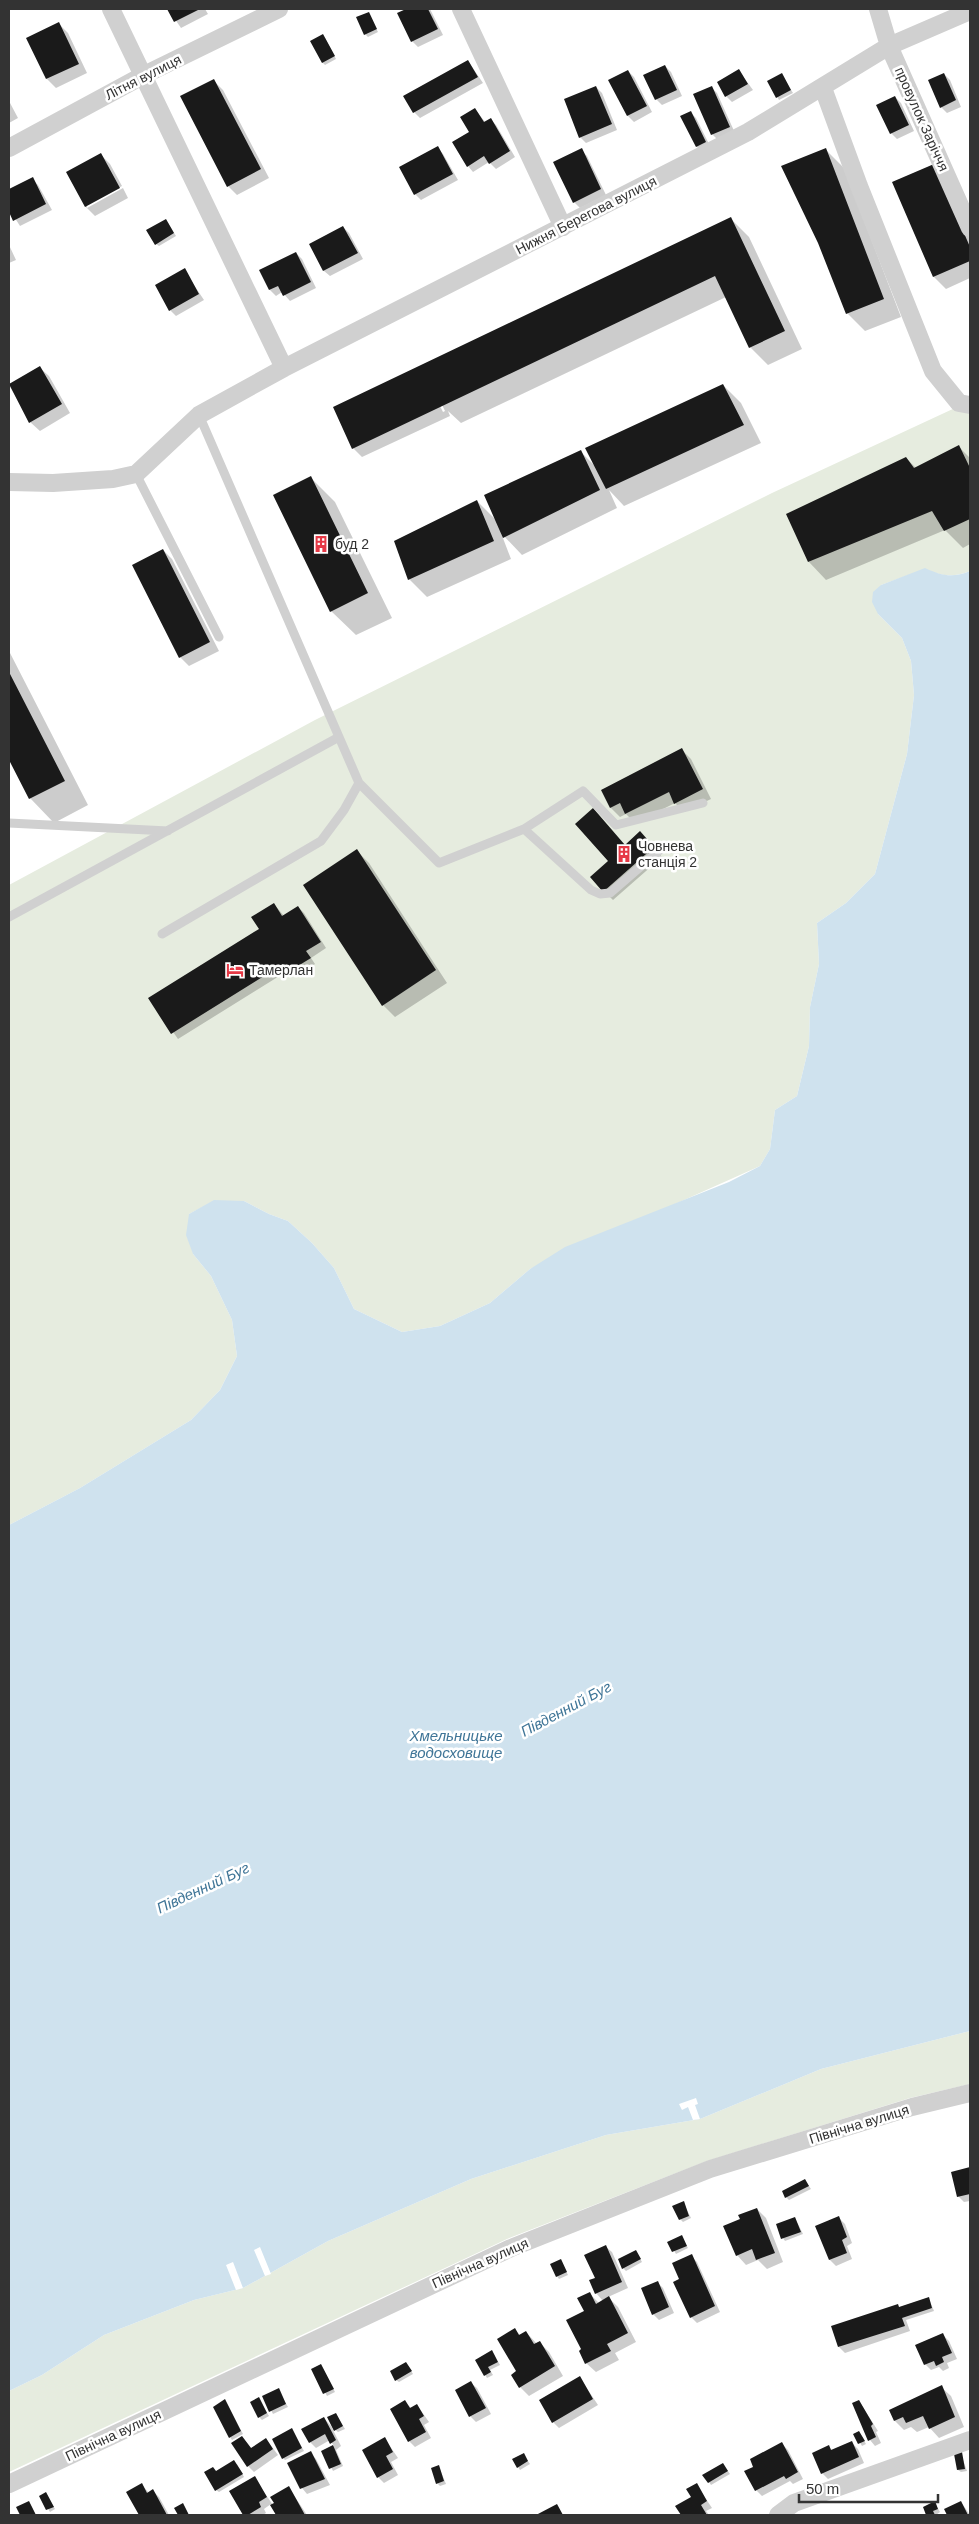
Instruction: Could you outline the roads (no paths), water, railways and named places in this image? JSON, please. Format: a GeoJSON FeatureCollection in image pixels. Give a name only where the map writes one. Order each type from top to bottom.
{"type":"FeatureCollection","features":[{"type":"Feature","properties":{"kind":"street"},"geometry":{"type":"LineString","coordinates":[[111,9],[284,368]]}},
{"type":"Feature","properties":{"kind":"street","name":"Літня вулиця"},"geometry":{"type":"LineString","coordinates":[[9,148],[144,75],[279,9]]}},
{"type":"Feature","properties":{"kind":"street"},"geometry":{"type":"LineString","coordinates":[[461,9],[563,227]]}},
{"type":"Feature","properties":{"kind":"street","name":"провулок Заріччя"},"geometry":{"type":"LineString","coordinates":[[878,9],[889,46],[970,228]]}},
{"type":"Feature","properties":{"kind":"street","name":"Нижня Берегова вулиця"},"geometry":{"type":"LineString","coordinates":[[136,474],[198,415],[284,368],[748,132],[889,46],[970,11]]}},
{"type":"Feature","properties":{"kind":"street"},"geometry":{"type":"LineString","coordinates":[[822,88],[858,186],[933,371],[959,403],[970,405]]}},
{"type":"Feature","properties":{"kind":"street"},"geometry":{"type":"LineString","coordinates":[[9,482],[95,480],[136,474]]}},
{"type":"Feature","properties":{"kind":"street","name":"Північна вулиця"},"geometry":{"type":"LineString","coordinates":[[9,2484],[511,2248],[710,2169],[912,2107],[970,2093]]}},
{"type":"Feature","properties":{"kind":"street"},"geometry":{"type":"LineString","coordinates":[[778,2515],[794,2503],[970,2440]]}},
{"type":"Feature","properties":{"kind":"lane"},"geometry":{"type":"LineString","coordinates":[[198,415],[359,783],[439,863],[524,828],[584,791],[616,825],[703,802]]}},
{"type":"Feature","properties":{"kind":"lane"},"geometry":{"type":"LineString","coordinates":[[136,474],[219,638]]}},
{"type":"Feature","properties":{"kind":"lane"},"geometry":{"type":"LineString","coordinates":[[9,917],[339,737]]}},
{"type":"Feature","properties":{"kind":"lane"},"geometry":{"type":"LineString","coordinates":[[162,934],[321,841],[344,810],[359,783]]}},
{"type":"Feature","properties":{"kind":"lane"},"geometry":{"type":"LineString","coordinates":[[9,823],[168,831]]}},
{"type":"Feature","properties":{"kind":"lane"},"geometry":{"type":"LineString","coordinates":[[524,828],[592,890],[600,894],[610,893],[662,848]]}},
{"type":"Feature","properties":{"kind":"water","name":"Хмельницьке водосховище"},"geometry":{"type":"Polygon","coordinates":[[[925,568],[948,575],[958,575],[970,571],[970,2031],[821,2069],[700,2119],[606,2135],[471,2179],[328,2241],[243,2288],[194,2300],[104,2335],[42,2375],[9,2391],[9,1525],[80,1488],[191,1420],[220,1390],[237,1356],[232,1320],[211,1276],[193,1254],[186,1235],[189,1214],[214,1200],[244,1201],[288,1221],[312,1243],[334,1268],[354,1309],[402,1332],[440,1326],[490,1303],[530,1269],[565,1247],[729,1182],[760,1166],[770,1149],[775,1110],[797,1096],[809,1046],[810,1007],[819,964],[817,923],[846,903],[875,874],[907,754],[914,695],[911,661],[902,638],[878,614],[872,602],[873,592],[881,585],[925,568]]]}},
{"type":"Feature","properties":{"kind":"place","name":"буд 2"},"geometry":{"type":"Point","coordinates":[321,544]}},
{"type":"Feature","properties":{"kind":"place","name":"Човнева станція 2"},"geometry":{"type":"Point","coordinates":[624,854]}},
{"type":"Feature","properties":{"kind":"place","name":"Тамерлан"},"geometry":{"type":"Point","coordinates":[235,970]}},
{"type":"Feature","properties":{"kind":"water label","name":"Південний Буг"},"geometry":{"type":"Point","coordinates":[566,1709]}},
{"type":"Feature","properties":{"kind":"water label","name":"Південний Буг"},"geometry":{"type":"Point","coordinates":[203,1888]}}]}
